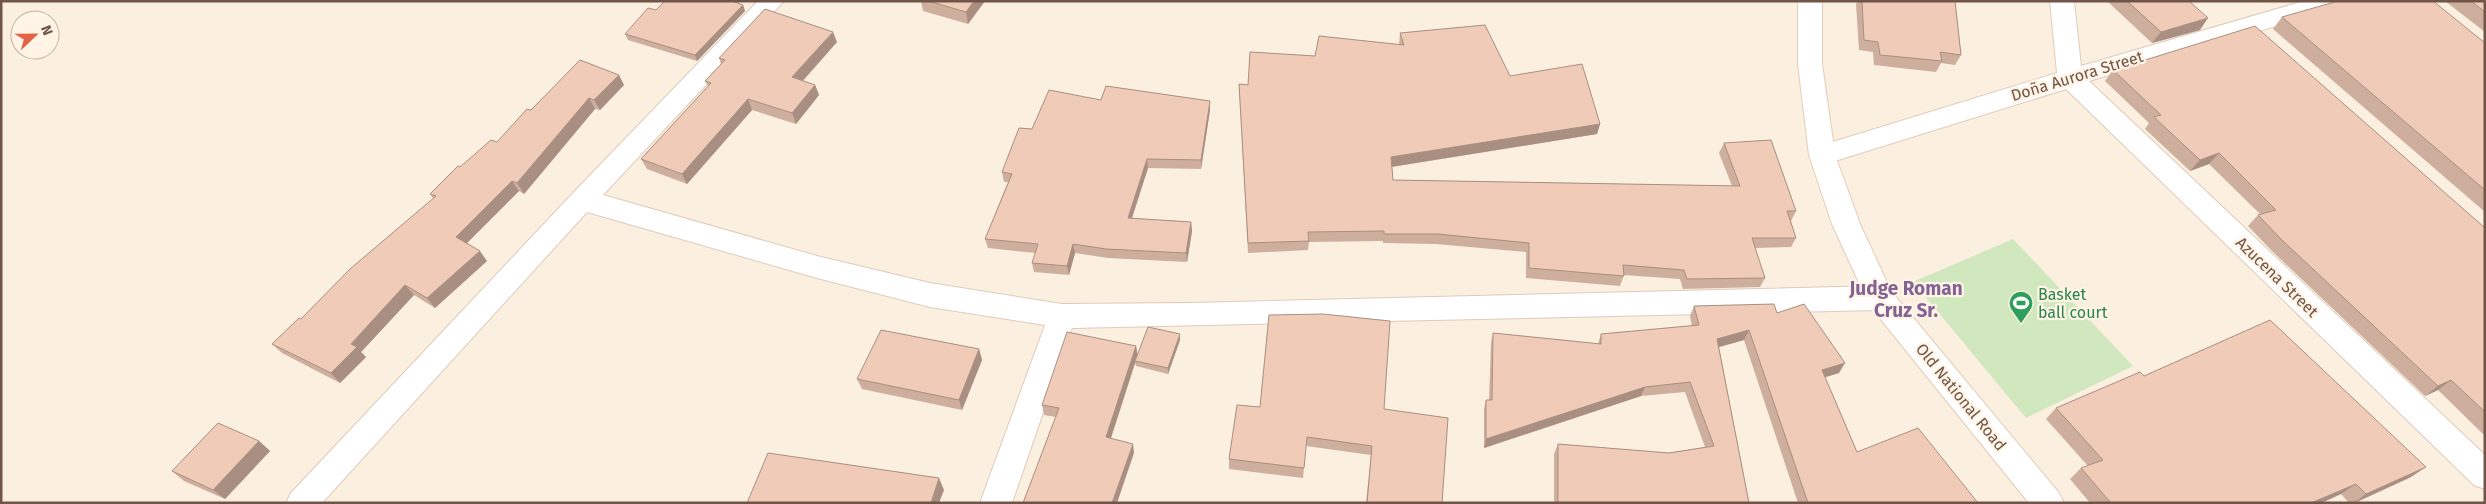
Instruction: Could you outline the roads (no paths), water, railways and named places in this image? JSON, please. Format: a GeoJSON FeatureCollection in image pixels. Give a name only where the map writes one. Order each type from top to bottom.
{"type":"FeatureCollection","features":[{"type":"Feature","properties":{"kind":"street"},"geometry":{"type":"LineString","coordinates":[[302,503],[582,200],[772,1]]}},
{"type":"Feature","properties":{"kind":"street","name":"Old National Road"},"geometry":{"type":"LineString","coordinates":[[1810,1],[1810,64],[1822,155],[1846,224],[1880,298],[2048,503]]}},
{"type":"Feature","properties":{"kind":"street"},"geometry":{"type":"LineString","coordinates":[[2062,1],[2070,78]]}},
{"type":"Feature","properties":{"kind":"street","name":"Doña Aurora Street"},"geometry":{"type":"LineString","coordinates":[[1822,155],[2070,78],[2333,1]]}},
{"type":"Feature","properties":{"kind":"street"},"geometry":{"type":"LineString","coordinates":[[2250,25],[2272,44]]}},
{"type":"Feature","properties":{"kind":"street","name":"Azucena Street"},"geometry":{"type":"LineString","coordinates":[[2070,78],[2485,476]]}},
{"type":"Feature","properties":{"kind":"street"},"geometry":{"type":"LineString","coordinates":[[582,200],[817,267],[930,295],[1062,316],[1189,315],[1880,298]]}},
{"type":"Feature","properties":{"kind":"street"},"geometry":{"type":"LineString","coordinates":[[996,503],[1062,316]]}},
{"type":"Feature","properties":{"kind":"place","name":"Basket ball court"},"geometry":{"type":"Point","coordinates":[2021,324]}},
{"type":"Feature","properties":{"kind":"district","name":"Judge Roman Cruz Sr."},"geometry":{"type":"Point","coordinates":[1906,299]}}]}
